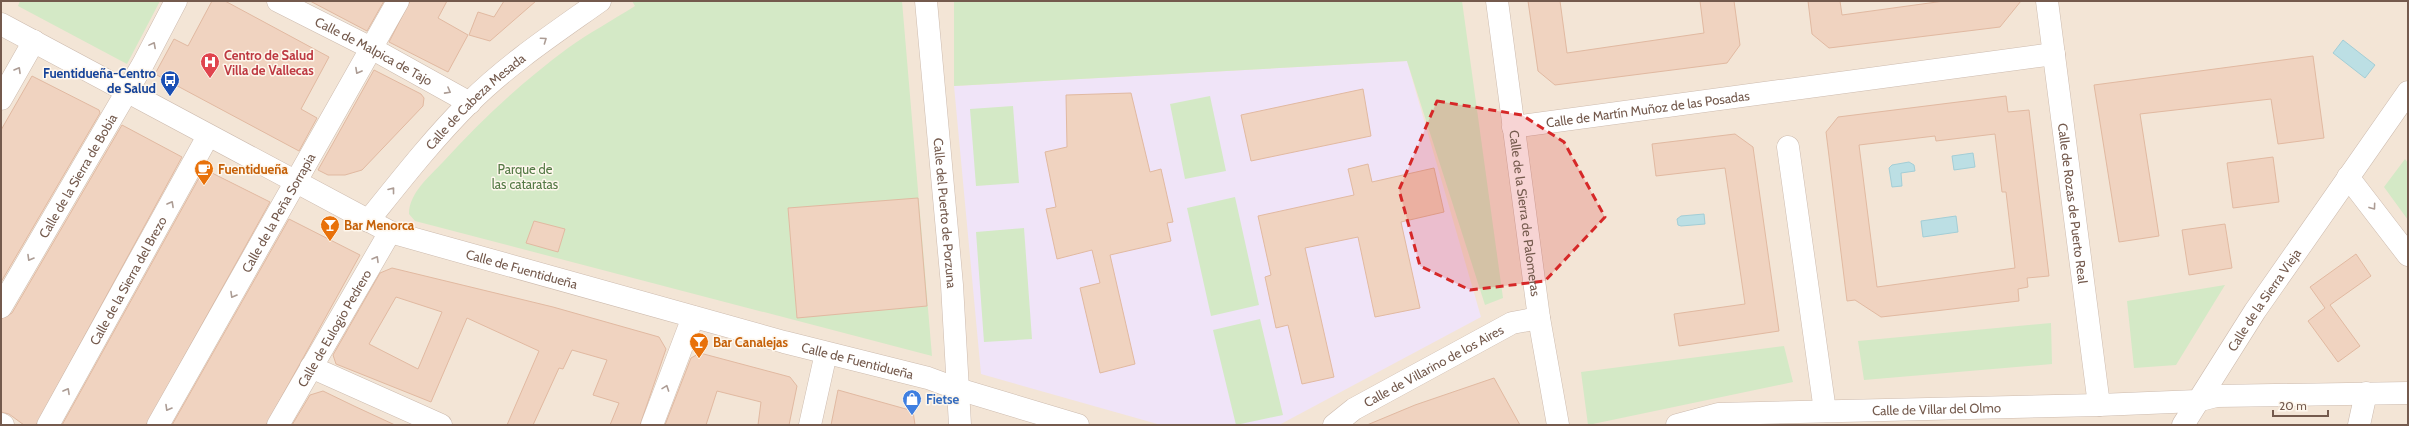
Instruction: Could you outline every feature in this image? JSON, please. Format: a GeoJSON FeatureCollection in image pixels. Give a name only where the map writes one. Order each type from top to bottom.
{"type":"FeatureCollection","features":[{"type":"Feature","properties":{"kind":"street","name":"Calle de la Sierra de Bobia"},"geometry":{"type":"LineString","coordinates":[[1,307],[128,92],[176,1]]}},
{"type":"Feature","properties":{"kind":"street","name":"Calle de la Peña Sorrapia"},"geometry":{"type":"LineString","coordinates":[[158,425],[297,182],[398,1]]}},
{"type":"Feature","properties":{"kind":"street","name":"Calle de Cabeza Mesada"},"geometry":{"type":"LineString","coordinates":[[368,221],[417,158],[470,103],[539,44],[600,1]]}},
{"type":"Feature","properties":{"kind":"street","name":"Calle del Puerto de Porzuna"},"geometry":{"type":"LineString","coordinates":[[926,1],[952,285],[960,425]]}},
{"type":"Feature","properties":{"kind":"street","name":"Calle de la Sierra de Palomeras"},"geometry":{"type":"LineString","coordinates":[[1497,1],[1539,318],[1558,425]]}},
{"type":"Feature","properties":{"kind":"street","name":"Calle de Rozas de Puerto Real"},"geometry":{"type":"LineString","coordinates":[[2047,1],[2099,405]]}},
{"type":"Feature","properties":{"kind":"street","name":"Calle de Malpica de Tajo"},"geometry":{"type":"LineString","coordinates":[[284,2],[470,103]]}},
{"type":"Feature","properties":{"kind":"street","name":"Calle de Fuentidueña"},"geometry":{"type":"LineString","coordinates":[[1,24],[390,232],[693,317],[826,353],[910,373],[1078,425]]}},
{"type":"Feature","properties":{"kind":"street"},"geometry":{"type":"LineString","coordinates":[[1,99],[34,41]]}},
{"type":"Feature","properties":{"kind":"street","name":"Calle de Martín Muñoz de las Posadas"},"geometry":{"type":"LineString","coordinates":[[1513,127],[2054,54]]}},
{"type":"Feature","properties":{"kind":"street","name":"Calle de la Sierra Vieja"},"geometry":{"type":"LineString","coordinates":[[2183,425],[2255,311],[2408,92]]}},
{"type":"Feature","properties":{"kind":"street","name":"Calle de la Sierra del Brezo"},"geometry":{"type":"LineString","coordinates":[[48,425],[208,136]]}},
{"type":"Feature","properties":{"kind":"street"},"geometry":{"type":"LineString","coordinates":[[1788,147],[1825,411]]}},
{"type":"Feature","properties":{"kind":"street"},"geometry":{"type":"LineString","coordinates":[[2348,177],[2408,255]]}},
{"type":"Feature","properties":{"kind":"street","name":"Calle de Eulogio Pedrero"},"geometry":{"type":"LineString","coordinates":[[278,425],[390,232]]}},
{"type":"Feature","properties":{"kind":"street"},"geometry":{"type":"LineString","coordinates":[[652,425],[693,317]]}},
{"type":"Feature","properties":{"kind":"street","name":"Calle de Villarino de los Aires"},"geometry":{"type":"LineString","coordinates":[[1334,425],[1354,409],[1512,322],[1539,318]]}},
{"type":"Feature","properties":{"kind":"street"},"geometry":{"type":"LineString","coordinates":[[810,425],[826,353]]}},
{"type":"Feature","properties":{"kind":"street"},"geometry":{"type":"LineString","coordinates":[[312,367],[441,425]]}},
{"type":"Feature","properties":{"kind":"street"},"geometry":{"type":"LineString","coordinates":[[2359,425],[2366,393]]}},
{"type":"Feature","properties":{"kind":"street","name":"Calle de Villar del Olmo"},"geometry":{"type":"LineString","coordinates":[[1677,425],[1718,414],[2099,405],[2197,401],[2216,396],[2408,393]]}},
{"type":"Feature","properties":{"kind":"highlighted area"},"geometry":{"type":"Polygon","coordinates":[[[1437,101],[1522,115],[1564,142],[1605,217],[1545,281],[1470,290],[1420,266],[1399,190],[1437,101]]]}},
{"type":"Feature","properties":{"kind":"shaded area"},"geometry":{"type":"Polygon","coordinates":[[[1,1],[2408,1],[2408,425],[1,425],[1,1]]]}},
{"type":"Feature","properties":{"kind":"shaded area"},"geometry":{"type":"Polygon","coordinates":[[[1407,61],[1481,317],[1279,425],[1161,425],[981,374],[954,86],[1407,61]]]}},
{"type":"Feature","properties":{"kind":"green space"},"geometry":{"type":"Polygon","coordinates":[[[20,1],[160,1],[127,64],[18,6],[20,1]]]}},
{"type":"Feature","properties":{"kind":"green space","name":"Parque de las cataratas"},"geometry":{"type":"Polygon","coordinates":[[[632,1],[902,1],[932,356],[415,221],[409,214],[412,199],[416,192],[457,146],[487,116],[534,74],[568,48],[635,6],[632,1]]]}},
{"type":"Feature","properties":{"kind":"green space"},"geometry":{"type":"Polygon","coordinates":[[[954,1],[1462,1],[1503,298],[1485,305],[1407,61],[954,86],[954,1]]]}},
{"type":"Feature","properties":{"kind":"green space"},"geometry":{"type":"Polygon","coordinates":[[[1210,96],[1226,171],[1185,179],[1170,104],[1210,96]]]}},
{"type":"Feature","properties":{"kind":"green space"},"geometry":{"type":"Polygon","coordinates":[[[1013,106],[1019,183],[976,186],[970,109],[1013,106]]]}},
{"type":"Feature","properties":{"kind":"green space"},"geometry":{"type":"Polygon","coordinates":[[[2405,159],[2408,163],[2408,220],[2384,187],[2405,159]]]}},
{"type":"Feature","properties":{"kind":"green space"},"geometry":{"type":"Polygon","coordinates":[[[1235,197],[1259,305],[1211,316],[1187,208],[1235,197]]]}},
{"type":"Feature","properties":{"kind":"green space"},"geometry":{"type":"Polygon","coordinates":[[[1024,228],[1032,339],[984,342],[976,232],[1024,228]]]}},
{"type":"Feature","properties":{"kind":"green space"},"geometry":{"type":"Polygon","coordinates":[[[2225,285],[2176,365],[2134,368],[2127,301],[2225,285]]]}},
{"type":"Feature","properties":{"kind":"green space"},"geometry":{"type":"Polygon","coordinates":[[[1260,319],[1283,415],[1236,425],[1213,330],[1260,319]]]}},
{"type":"Feature","properties":{"kind":"green space"},"geometry":{"type":"Polygon","coordinates":[[[2051,323],[2052,364],[1864,380],[1858,341],[2051,323]]]}},
{"type":"Feature","properties":{"kind":"green space"},"geometry":{"type":"Polygon","coordinates":[[[1784,346],[1793,382],[1588,425],[1581,372],[1784,346]]]}},
{"type":"Feature","properties":{"kind":"water"},"geometry":{"type":"Polygon","coordinates":[[[2343,40],[2375,65],[2365,78],[2333,53],[2343,40]]]}},
{"type":"Feature","properties":{"kind":"water"},"geometry":{"type":"Polygon","coordinates":[[[1973,153],[1975,167],[1954,170],[1952,156],[1973,153]]]}},
{"type":"Feature","properties":{"kind":"water"},"geometry":{"type":"Polygon","coordinates":[[[1909,162],[1914,165],[1915,171],[1901,173],[1902,186],[1892,187],[1889,168],[1892,165],[1909,162]]]}},
{"type":"Feature","properties":{"kind":"water"},"geometry":{"type":"Polygon","coordinates":[[[1704,214],[1705,224],[1678,225],[1677,219],[1681,216],[1704,214]]]}},
{"type":"Feature","properties":{"kind":"water"},"geometry":{"type":"Polygon","coordinates":[[[1956,216],[1958,232],[1923,237],[1921,221],[1956,216]]]}},
{"type":"Feature","properties":{"kind":"building","name":"Centro de Salud Villa de Vallecas"},"geometry":{"type":"Polygon","coordinates":[[[212,1],[225,1],[329,57],[301,109],[317,118],[299,151],[155,74],[174,39],[188,46],[212,1]]]}},
{"type":"Feature","properties":{"kind":"building"},"geometry":{"type":"Polygon","coordinates":[[[310,1],[384,1],[367,31],[310,1]]]}},
{"type":"Feature","properties":{"kind":"building"},"geometry":{"type":"Polygon","coordinates":[[[410,1],[447,1],[438,18],[468,35],[448,72],[389,42],[410,1]]]}},
{"type":"Feature","properties":{"kind":"building"},"geometry":{"type":"Polygon","coordinates":[[[504,1],[536,1],[490,41],[469,35],[478,12],[494,17],[504,1]]]}},
{"type":"Feature","properties":{"kind":"building"},"geometry":{"type":"Polygon","coordinates":[[[1528,1],[1560,1],[1567,53],[1704,33],[1700,1],[1734,1],[1740,45],[1727,63],[1555,85],[1538,71],[1528,1]]]}},
{"type":"Feature","properties":{"kind":"building"},"geometry":{"type":"Polygon","coordinates":[[[1808,1],[1840,1],[1842,15],[1944,1],[2021,1],[2000,27],[1829,48],[1812,34],[1808,1]]]}},
{"type":"Feature","properties":{"kind":"building"},"geometry":{"type":"Polygon","coordinates":[[[2313,56],[2324,138],[2278,144],[2271,99],[2140,114],[2159,236],[2119,242],[2094,85],[2313,56]]]}},
{"type":"Feature","properties":{"kind":"building"},"geometry":{"type":"Polygon","coordinates":[[[374,70],[421,94],[424,98],[423,106],[362,170],[345,175],[328,175],[318,170],[374,70]]]}},
{"type":"Feature","properties":{"kind":"building"},"geometry":{"type":"Polygon","coordinates":[[[32,76],[99,110],[100,113],[1,282],[1,130],[32,76]]]}},
{"type":"Feature","properties":{"kind":"building"},"geometry":{"type":"Polygon","coordinates":[[[1363,89],[1371,136],[1251,161],[1241,115],[1363,89]]]}},
{"type":"Feature","properties":{"kind":"building"},"geometry":{"type":"Polygon","coordinates":[[[1131,93],[1150,172],[1161,169],[1173,222],[1167,223],[1171,241],[1110,255],[1135,364],[1100,373],[1080,288],[1100,283],[1092,250],[1057,259],[1046,209],[1056,207],[1045,152],[1067,147],[1066,95],[1131,93]]]}},
{"type":"Feature","properties":{"kind":"building"},"geometry":{"type":"Polygon","coordinates":[[[2006,96],[2008,112],[2029,110],[2049,276],[2027,278],[2028,287],[2018,289],[2019,301],[1881,317],[1855,300],[1847,301],[1826,132],[1838,117],[2006,96]],[[1995,134],[1936,141],[1935,136],[1859,145],[1877,287],[2015,268],[2006,192],[2002,192],[1995,134]]]}},
{"type":"Feature","properties":{"kind":"building"},"geometry":{"type":"Polygon","coordinates":[[[122,125],[182,157],[36,425],[24,425],[9,414],[1,412],[1,319],[12,313],[122,125]]]}},
{"type":"Feature","properties":{"kind":"building"},"geometry":{"type":"Polygon","coordinates":[[[1735,134],[1753,147],[1779,331],[1679,346],[1674,314],[1745,304],[1725,168],[1656,176],[1652,144],[1735,134]]]}},
{"type":"Feature","properties":{"kind":"building"},"geometry":{"type":"Polygon","coordinates":[[[2273,157],[2279,202],[2233,208],[2227,163],[2273,157]]]}},
{"type":"Feature","properties":{"kind":"building"},"geometry":{"type":"Polygon","coordinates":[[[1368,164],[1372,182],[1434,168],[1444,212],[1401,222],[1420,308],[1375,317],[1358,237],[1305,248],[1334,377],[1302,384],[1288,325],[1276,328],[1265,277],[1271,275],[1258,216],[1354,195],[1348,169],[1368,164]]]}},
{"type":"Feature","properties":{"kind":"building"},"geometry":{"type":"Polygon","coordinates":[[[204,169],[270,202],[146,425],[62,425],[204,169]]]}},
{"type":"Feature","properties":{"kind":"building"},"geometry":{"type":"Polygon","coordinates":[[[918,198],[927,306],[797,318],[788,208],[918,198]]]}},
{"type":"Feature","properties":{"kind":"building"},"geometry":{"type":"Polygon","coordinates":[[[289,219],[360,255],[266,425],[172,425],[289,219]]]}},
{"type":"Feature","properties":{"kind":"building"},"geometry":{"type":"Polygon","coordinates":[[[534,221],[565,229],[558,252],[526,243],[534,221]]]}},
{"type":"Feature","properties":{"kind":"building"},"geometry":{"type":"Polygon","coordinates":[[[2225,224],[2232,268],[2189,275],[2182,230],[2225,224]]]}},
{"type":"Feature","properties":{"kind":"building"},"geometry":{"type":"Polygon","coordinates":[[[2356,254],[2371,276],[2330,305],[2360,346],[2338,362],[2308,321],[2325,308],[2310,287],[2356,254]]]}},
{"type":"Feature","properties":{"kind":"building"},"geometry":{"type":"Polygon","coordinates":[[[392,268],[553,307],[659,337],[666,349],[640,425],[610,425],[619,403],[593,395],[607,360],[572,350],[563,369],[559,368],[533,425],[507,425],[539,351],[467,318],[431,402],[336,364],[333,355],[380,273],[392,268]],[[396,297],[369,344],[418,369],[442,312],[396,297]]]}},
{"type":"Feature","properties":{"kind":"building"},"geometry":{"type":"Polygon","coordinates":[[[700,353],[790,377],[797,386],[789,425],[758,425],[761,402],[717,391],[706,425],[665,425],[691,358],[700,353]]]}},
{"type":"Feature","properties":{"kind":"building"},"geometry":{"type":"Polygon","coordinates":[[[1494,378],[1520,425],[1367,425],[1415,405],[1494,378]]]}},
{"type":"Feature","properties":{"kind":"building"},"geometry":{"type":"Polygon","coordinates":[[[838,390],[913,411],[915,425],[831,425],[838,390]]]}},
{"type":"Feature","properties":{"kind":"building"},"geometry":{"type":"Polygon","coordinates":[[[323,391],[395,425],[292,425],[310,395],[323,391]]]}},
{"type":"Feature","properties":{"kind":"place","name":"Centro de Salud Villa de Vallecas"},"geometry":{"type":"Point","coordinates":[210,79]}},
{"type":"Feature","properties":{"kind":"place","name":"Fuentidueña-Centro de Salud"},"geometry":{"type":"Point","coordinates":[170,97]}},
{"type":"Feature","properties":{"kind":"place","name":"Fuentidueña"},"geometry":{"type":"Point","coordinates":[204,186]}},
{"type":"Feature","properties":{"kind":"place","name":"Bar Menorca"},"geometry":{"type":"Point","coordinates":[330,242]}},
{"type":"Feature","properties":{"kind":"place","name":"Bar Canalejas"},"geometry":{"type":"Point","coordinates":[699,359]}},
{"type":"Feature","properties":{"kind":"place","name":"Fietse"},"geometry":{"type":"Point","coordinates":[912,416]}}]}
